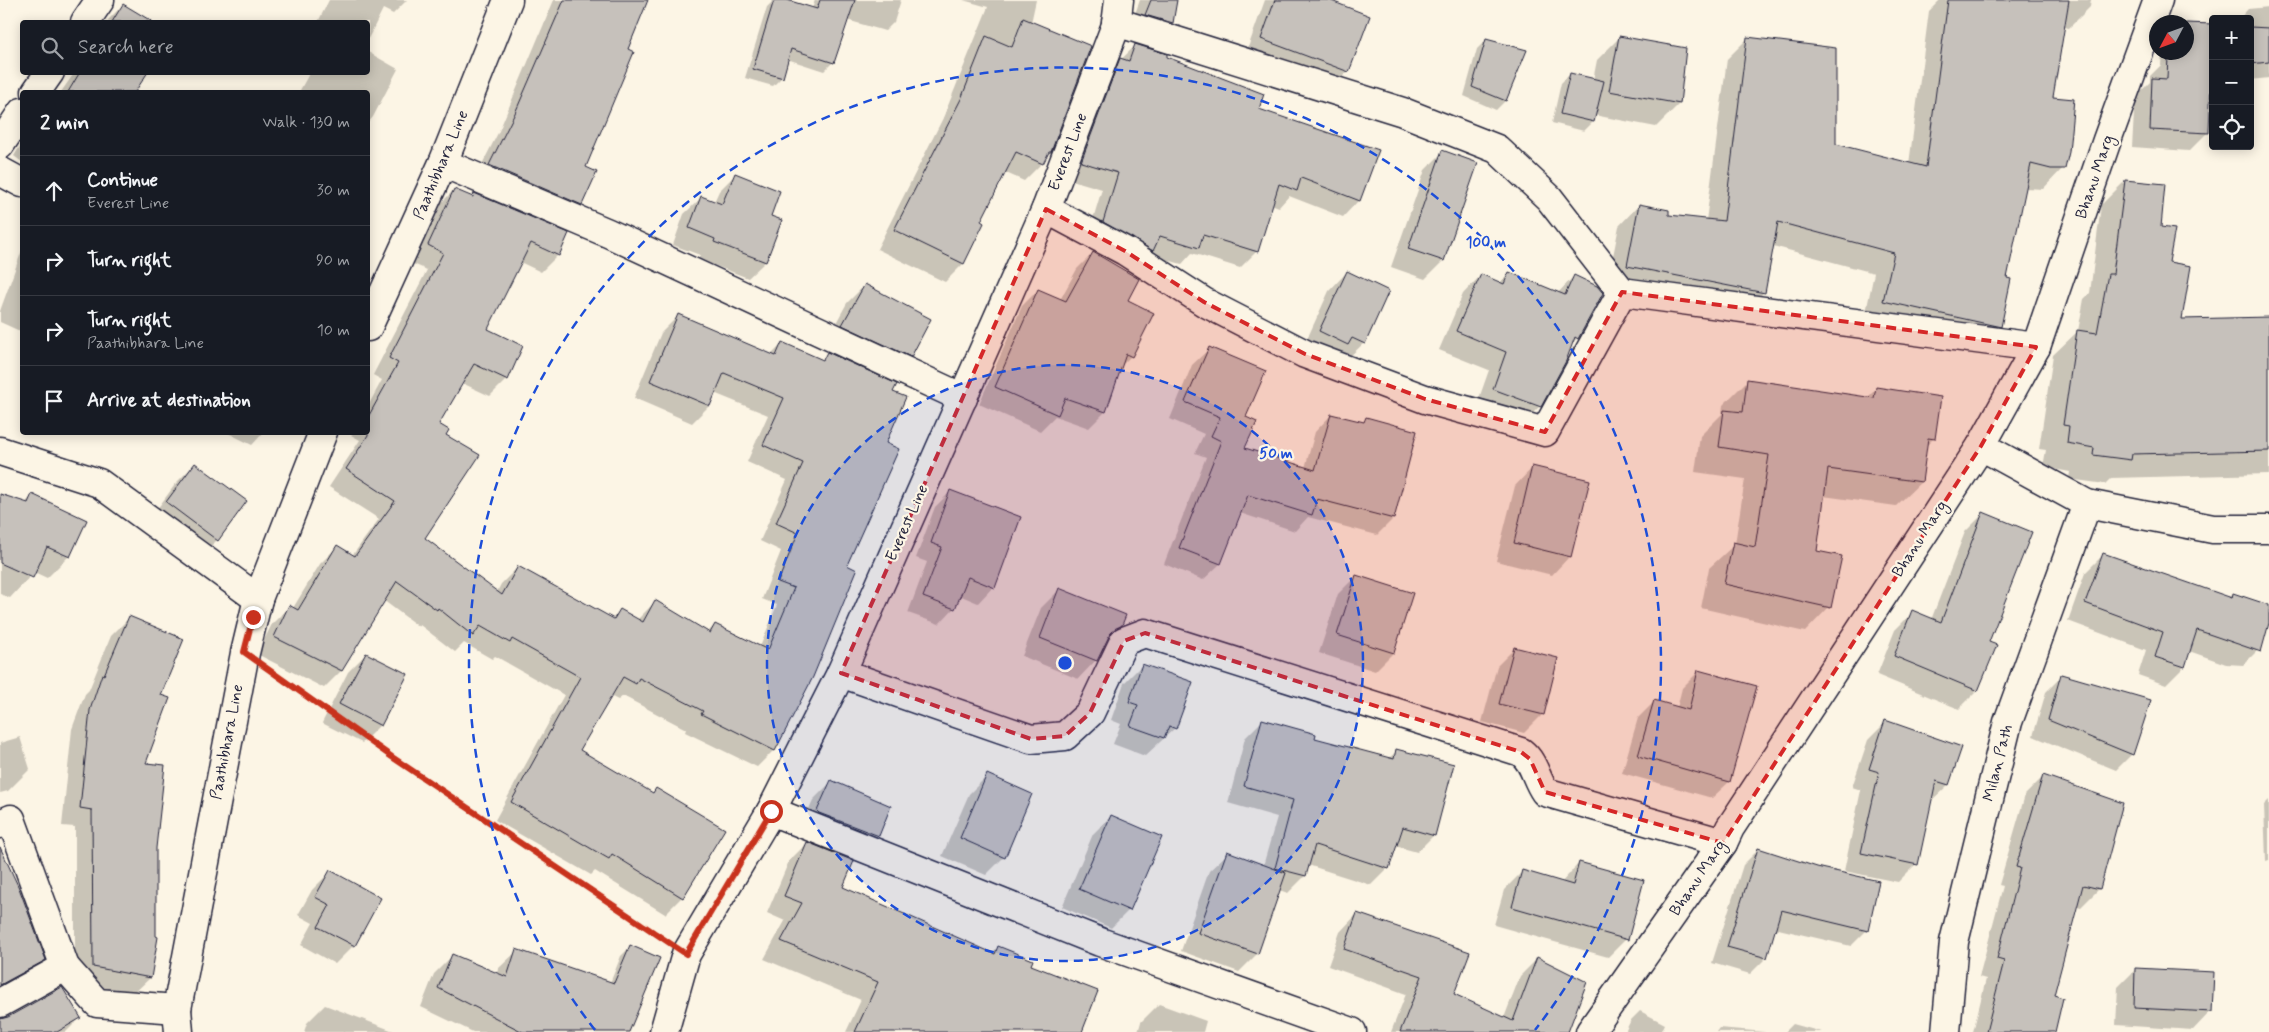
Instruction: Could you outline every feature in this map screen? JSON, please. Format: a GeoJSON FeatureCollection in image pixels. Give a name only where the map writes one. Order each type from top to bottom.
{"type":"FeatureCollection","features":[{"type":"Feature","properties":{"kind":"street"},"geometry":{"type":"LineString","coordinates":[[85,20],[100,0]]}},
{"type":"Feature","properties":{"kind":"street","name":"Paathibhara Line"},"geometry":{"type":"LineString","coordinates":[[370,323],[443,163],[508,0]]}},
{"type":"Feature","properties":{"kind":"street","name":"Bhanu Marg"},"geometry":{"type":"LineString","coordinates":[[1590,1032],[1723,843],[1730,828],[1981,446],[2036,348],[2107,140],[2158,0]]}},
{"type":"Feature","properties":{"kind":"street"},"geometry":{"type":"LineString","coordinates":[[1118,11],[1403,112],[1497,149],[1549,198],[1622,292],[2036,348]]}},
{"type":"Feature","properties":{"kind":"street","name":"Everest Line"},"geometry":{"type":"LineString","coordinates":[[664,1032],[686,954],[771,811],[841,673],[1046,209],[1118,11]]}},
{"type":"Feature","properties":{"kind":"street"},"geometry":{"type":"LineString","coordinates":[[37,90],[48,75]]}},
{"type":"Feature","properties":{"kind":"street"},"geometry":{"type":"LineString","coordinates":[[0,145],[20,115]]}},
{"type":"Feature","properties":{"kind":"street"},"geometry":{"type":"LineString","coordinates":[[443,163],[608,233],[963,398]]}},
{"type":"Feature","properties":{"kind":"street"},"geometry":{"type":"LineString","coordinates":[[0,171],[20,181]]}},
{"type":"Feature","properties":{"kind":"street"},"geometry":{"type":"LineString","coordinates":[[1046,209],[1125,251],[1204,302],[1305,354],[1425,399],[1545,432],[1622,292]]}},
{"type":"Feature","properties":{"kind":"street","name":"Paathibhara Line"},"geometry":{"type":"LineString","coordinates":[[178,1021],[244,652],[258,599],[321,435]]}},
{"type":"Feature","properties":{"kind":"street"},"geometry":{"type":"LineString","coordinates":[[1981,446],[2087,504],[2213,529],[2269,529]]}},
{"type":"Feature","properties":{"kind":"street"},"geometry":{"type":"LineString","coordinates":[[0,451],[99,483],[258,599]]}},
{"type":"Feature","properties":{"kind":"street","name":"Milan Path"},"geometry":{"type":"LineString","coordinates":[[1946,1032],[1954,942],[2008,722],[2087,504]]}},
{"type":"Feature","properties":{"kind":"street"},"geometry":{"type":"LineString","coordinates":[[841,673],[1031,740],[1065,736],[1090,714],[1124,641],[1145,633],[1521,752],[1530,759],[1538,783],[1545,792],[1723,843]]}},
{"type":"Feature","properties":{"kind":"street"},"geometry":{"type":"LineString","coordinates":[[771,811],[1100,942],[1352,1032]]}},
{"type":"Feature","properties":{"kind":"street"},"geometry":{"type":"LineString","coordinates":[[0,824],[12,819],[65,967],[97,1003],[178,1021]]}},
{"type":"Feature","properties":{"kind":"street"},"geometry":{"type":"LineString","coordinates":[[0,1003],[65,967]]}},
{"type":"Feature","properties":{"kind":"path"},"geometry":{"type":"LineString","coordinates":[[244,652],[392,757],[686,954]]}},
{"type":"Feature","properties":{"kind":"highlighted area"},"geometry":{"type":"Polygon","coordinates":[[[1046,209],[1125,251],[1204,302],[1305,354],[1425,399],[1545,432],[1622,292],[2036,347],[1981,446],[1723,843],[1545,792],[1530,759],[1521,752],[1145,633],[1124,641],[1090,713],[1065,736],[1031,739],[841,673],[1046,209]]]}},
{"type":"Feature","properties":{"kind":"building"},"geometry":{"type":"Polygon","coordinates":[[[564,0],[648,0],[628,49],[634,52],[586,167],[597,172],[582,205],[489,165],[515,113],[564,0]]]}},
{"type":"Feature","properties":{"kind":"building"},"geometry":{"type":"Polygon","coordinates":[[[774,0],[787,0],[817,9],[820,0],[855,0],[834,63],[791,49],[783,78],[753,69],[774,0]]]}},
{"type":"Feature","properties":{"kind":"building"},"geometry":{"type":"Polygon","coordinates":[[[1151,0],[1177,0],[1173,23],[1145,15],[1151,0]]]}},
{"type":"Feature","properties":{"kind":"building"},"geometry":{"type":"Polygon","coordinates":[[[1275,0],[1329,0],[1370,16],[1349,72],[1261,39],[1275,0]]]}},
{"type":"Feature","properties":{"kind":"building"},"geometry":{"type":"Polygon","coordinates":[[[1948,0],[2069,0],[2053,97],[2074,99],[2069,152],[2065,169],[2051,169],[2031,164],[2007,278],[2011,279],[2001,327],[1883,301],[1894,253],[1778,222],[1765,293],[1627,266],[1639,204],[1669,210],[1669,215],[1724,221],[1747,37],[1836,48],[1836,144],[1926,167],[1948,0]]]}},
{"type":"Feature","properties":{"kind":"building"},"geometry":{"type":"Polygon","coordinates":[[[123,4],[150,20],[113,20],[123,4]]]}},
{"type":"Feature","properties":{"kind":"building"},"geometry":{"type":"Polygon","coordinates":[[[1023,18],[1091,46],[1051,152],[1049,152],[1043,164],[1016,152],[981,221],[984,223],[964,264],[894,230],[961,99],[986,36],[1012,47],[1023,18]]]}},
{"type":"Feature","properties":{"kind":"building"},"geometry":{"type":"Polygon","coordinates":[[[2194,23],[2209,24],[2209,133],[2150,130],[2152,78],[2167,79],[2168,60],[2194,60],[2194,23]]]}},
{"type":"Feature","properties":{"kind":"building"},"geometry":{"type":"Polygon","coordinates":[[[2254,27],[2269,28],[2269,62],[2254,64],[2254,27]]]}},
{"type":"Feature","properties":{"kind":"building"},"geometry":{"type":"Polygon","coordinates":[[[1619,36],[1686,48],[1680,104],[1609,91],[1619,36]]]}},
{"type":"Feature","properties":{"kind":"building"},"geometry":{"type":"Polygon","coordinates":[[[1486,39],[1527,50],[1506,101],[1472,87],[1486,39]]]}},
{"type":"Feature","properties":{"kind":"building"},"geometry":{"type":"Polygon","coordinates":[[[1135,44],[1167,54],[1167,57],[1264,94],[1259,109],[1379,150],[1360,201],[1301,178],[1297,191],[1279,184],[1258,252],[1203,235],[1199,248],[1160,236],[1153,251],[1103,222],[1118,173],[1081,162],[1120,58],[1129,61],[1135,44]]]}},
{"type":"Feature","properties":{"kind":"building"},"geometry":{"type":"Polygon","coordinates":[[[1570,73],[1604,81],[1594,122],[1560,114],[1570,73]]]}},
{"type":"Feature","properties":{"kind":"building"},"geometry":{"type":"Polygon","coordinates":[[[78,75],[146,75],[136,90],[69,90],[78,75]]]}},
{"type":"Feature","properties":{"kind":"building"},"geometry":{"type":"Polygon","coordinates":[[[1442,150],[1478,163],[1444,261],[1408,249],[1442,150]]]}},
{"type":"Feature","properties":{"kind":"building"},"geometry":{"type":"Polygon","coordinates":[[[735,173],[780,191],[771,216],[782,220],[766,262],[714,242],[715,239],[689,228],[701,196],[722,204],[735,173]]]}},
{"type":"Feature","properties":{"kind":"building"},"geometry":{"type":"Polygon","coordinates":[[[2125,180],[2165,184],[2161,227],[2175,229],[2169,262],[2191,266],[2182,319],[2269,317],[2269,451],[2132,454],[2131,460],[2093,455],[2094,448],[2067,443],[2069,426],[2063,425],[2077,330],[2097,333],[2108,274],[2113,274],[2125,180]]]}},
{"type":"Feature","properties":{"kind":"building"},"geometry":{"type":"Polygon","coordinates":[[[454,189],[473,197],[474,193],[569,233],[559,256],[531,243],[488,329],[523,346],[508,380],[474,364],[439,424],[449,430],[446,435],[480,455],[425,538],[502,595],[518,566],[614,619],[620,609],[643,622],[655,600],[710,633],[715,624],[768,650],[794,588],[778,582],[798,533],[776,523],[803,463],[763,445],[784,398],[724,373],[710,406],[650,381],[678,314],[776,356],[782,342],[823,360],[827,352],[897,384],[893,392],[906,397],[886,443],[899,449],[847,565],[857,570],[813,677],[775,751],[701,714],[703,711],[639,678],[636,684],[623,677],[580,750],[653,793],[656,788],[725,829],[683,898],[612,854],[609,859],[511,802],[580,677],[512,639],[510,643],[480,626],[473,636],[438,608],[437,610],[397,581],[342,671],[274,637],[289,605],[298,610],[337,545],[355,556],[395,501],[346,469],[368,435],[370,435],[370,413],[398,363],[389,358],[443,253],[428,245],[454,189]]]}},
{"type":"Feature","properties":{"kind":"building"},"geometry":{"type":"Polygon","coordinates":[[[1093,252],[1139,279],[1128,300],[1154,313],[1132,357],[1126,354],[1106,412],[1065,398],[1058,415],[995,387],[1038,289],[1066,301],[1093,252]]]}},
{"type":"Feature","properties":{"kind":"building"},"geometry":{"type":"Polygon","coordinates":[[[1347,271],[1389,291],[1365,344],[1352,338],[1348,345],[1319,331],[1347,271]]]}},
{"type":"Feature","properties":{"kind":"building"},"geometry":{"type":"Polygon","coordinates":[[[1509,272],[1565,295],[1574,275],[1597,286],[1603,293],[1578,339],[1575,337],[1566,361],[1541,407],[1493,389],[1506,352],[1456,331],[1481,274],[1504,284],[1509,272]]]}},
{"type":"Feature","properties":{"kind":"building"},"geometry":{"type":"Polygon","coordinates":[[[865,284],[931,319],[911,357],[842,325],[865,284]]]}},
{"type":"Feature","properties":{"kind":"building"},"geometry":{"type":"Polygon","coordinates":[[[1209,347],[1266,371],[1246,417],[1257,422],[1245,448],[1315,470],[1331,414],[1364,422],[1366,417],[1417,431],[1394,519],[1317,499],[1312,515],[1248,495],[1221,564],[1179,548],[1221,441],[1211,436],[1220,417],[1185,402],[1209,347]]]}},
{"type":"Feature","properties":{"kind":"building"},"geometry":{"type":"Polygon","coordinates":[[[1747,379],[1874,398],[1876,387],[1941,397],[1935,439],[1928,438],[1922,482],[1828,469],[1817,551],[1842,556],[1831,608],[1724,584],[1733,542],[1755,547],[1769,455],[1719,447],[1724,410],[1743,412],[1747,379]]]}},
{"type":"Feature","properties":{"kind":"building"},"geometry":{"type":"Polygon","coordinates":[[[195,463],[247,501],[218,541],[166,502],[195,463]]]}},
{"type":"Feature","properties":{"kind":"building"},"geometry":{"type":"Polygon","coordinates":[[[1532,466],[1590,480],[1571,557],[1514,543],[1532,466]]]}},
{"type":"Feature","properties":{"kind":"building"},"geometry":{"type":"Polygon","coordinates":[[[950,490],[1021,517],[995,588],[968,577],[955,609],[923,597],[942,547],[931,543],[950,490]]]}},
{"type":"Feature","properties":{"kind":"building"},"geometry":{"type":"Polygon","coordinates":[[[0,494],[28,503],[32,494],[87,520],[70,557],[47,547],[33,578],[0,563],[0,494]]]}},
{"type":"Feature","properties":{"kind":"building"},"geometry":{"type":"Polygon","coordinates":[[[1983,512],[2032,532],[1989,642],[1997,645],[1978,691],[1894,656],[1912,610],[1941,622],[1983,512]]]}},
{"type":"Feature","properties":{"kind":"building"},"geometry":{"type":"Polygon","coordinates":[[[2103,553],[2232,598],[2233,593],[2269,605],[2269,623],[2261,652],[2197,630],[2185,667],[2155,657],[2163,632],[2085,603],[2103,553]]]}},
{"type":"Feature","properties":{"kind":"building"},"geometry":{"type":"Polygon","coordinates":[[[1356,575],[1413,593],[1394,653],[1337,635],[1356,575]]]}},
{"type":"Feature","properties":{"kind":"building"},"geometry":{"type":"Polygon","coordinates":[[[1059,588],[1126,615],[1122,625],[1110,634],[1097,661],[1040,638],[1059,588]]]}},
{"type":"Feature","properties":{"kind":"building"},"geometry":{"type":"Polygon","coordinates":[[[129,616],[184,639],[161,695],[170,698],[146,763],[165,765],[156,848],[156,936],[158,937],[151,978],[93,967],[92,810],[80,808],[90,710],[102,674],[104,675],[129,616]]]}},
{"type":"Feature","properties":{"kind":"building"},"geometry":{"type":"Polygon","coordinates":[[[1514,647],[1558,658],[1544,715],[1499,704],[1514,647]]]}},
{"type":"Feature","properties":{"kind":"building"},"geometry":{"type":"Polygon","coordinates":[[[366,653],[408,674],[381,726],[339,704],[366,653]]]}},
{"type":"Feature","properties":{"kind":"building"},"geometry":{"type":"Polygon","coordinates":[[[1142,664],[1193,682],[1176,729],[1169,726],[1164,738],[1130,726],[1138,705],[1129,702],[1142,664]]]}},
{"type":"Feature","properties":{"kind":"building"},"geometry":{"type":"Polygon","coordinates":[[[1698,670],[1757,686],[1730,782],[1638,756],[1654,700],[1689,710],[1698,670]]]}},
{"type":"Feature","properties":{"kind":"building"},"geometry":{"type":"Polygon","coordinates":[[[2061,674],[2151,700],[2133,755],[2048,720],[2061,674]]]}},
{"type":"Feature","properties":{"kind":"building"},"geometry":{"type":"Polygon","coordinates":[[[1262,719],[1316,734],[1315,738],[1394,759],[1396,749],[1454,764],[1435,836],[1403,827],[1389,869],[1315,845],[1306,876],[1275,868],[1293,800],[1244,786],[1262,719]]]}},
{"type":"Feature","properties":{"kind":"building"},"geometry":{"type":"Polygon","coordinates":[[[1885,720],[1962,747],[1949,785],[1936,781],[1918,865],[1861,853],[1879,772],[1869,769],[1885,720]]]}},
{"type":"Feature","properties":{"kind":"building"},"geometry":{"type":"Polygon","coordinates":[[[987,774],[1032,794],[1005,858],[960,838],[987,774]]]}},
{"type":"Feature","properties":{"kind":"building"},"geometry":{"type":"Polygon","coordinates":[[[2043,775],[2123,803],[2100,889],[2083,885],[2054,995],[2063,998],[2055,1032],[1986,1032],[2004,961],[1997,959],[2020,868],[2016,867],[2043,775]]]}},
{"type":"Feature","properties":{"kind":"building"},"geometry":{"type":"Polygon","coordinates":[[[831,780],[891,806],[879,836],[817,811],[831,780]]]}},
{"type":"Feature","properties":{"kind":"building"},"geometry":{"type":"Polygon","coordinates":[[[1111,815],[1162,837],[1130,911],[1079,889],[1111,815]]]}},
{"type":"Feature","properties":{"kind":"building"},"geometry":{"type":"Polygon","coordinates":[[[807,842],[854,861],[843,887],[995,954],[998,946],[1033,960],[1031,965],[1098,991],[1082,1032],[855,1032],[878,982],[781,941],[802,903],[784,896],[807,842]]]}},
{"type":"Feature","properties":{"kind":"building"},"geometry":{"type":"Polygon","coordinates":[[[0,847],[19,888],[46,960],[0,985],[0,847]]]}},
{"type":"Feature","properties":{"kind":"building"},"geometry":{"type":"Polygon","coordinates":[[[1758,848],[1817,867],[1879,881],[1868,931],[1781,910],[1767,958],[1727,947],[1758,848]]]}},
{"type":"Feature","properties":{"kind":"building"},"geometry":{"type":"Polygon","coordinates":[[[1227,851],[1286,873],[1258,954],[1198,933],[1227,851]]]}},
{"type":"Feature","properties":{"kind":"building"},"geometry":{"type":"Polygon","coordinates":[[[1579,862],[1644,880],[1628,940],[1512,907],[1522,870],[1573,885],[1579,862]]]}},
{"type":"Feature","properties":{"kind":"building"},"geometry":{"type":"Polygon","coordinates":[[[330,870],[381,898],[355,946],[318,927],[330,905],[315,897],[330,870]]]}},
{"type":"Feature","properties":{"kind":"building"},"geometry":{"type":"Polygon","coordinates":[[[1357,913],[1470,952],[1454,994],[1513,1021],[1537,957],[1587,982],[1568,1032],[1400,1032],[1422,976],[1344,949],[1357,913]]]}},
{"type":"Feature","properties":{"kind":"building"},"geometry":{"type":"Polygon","coordinates":[[[630,945],[660,958],[629,1032],[523,1032],[438,988],[452,954],[507,977],[516,949],[614,983],[630,945]]]}},
{"type":"Feature","properties":{"kind":"building"},"geometry":{"type":"Polygon","coordinates":[[[2135,968],[2214,972],[2212,1012],[2134,1008],[2135,968]]]}},
{"type":"Feature","properties":{"kind":"building"},"geometry":{"type":"Polygon","coordinates":[[[62,987],[81,1018],[57,1032],[0,1032],[0,1019],[8,1017],[62,987]]]}},
{"type":"Feature","properties":{"kind":"route"},"geometry":{"type":"LineString","coordinates":[[253,617],[244,652],[392,757],[686,954],[771,811]]}}]}
